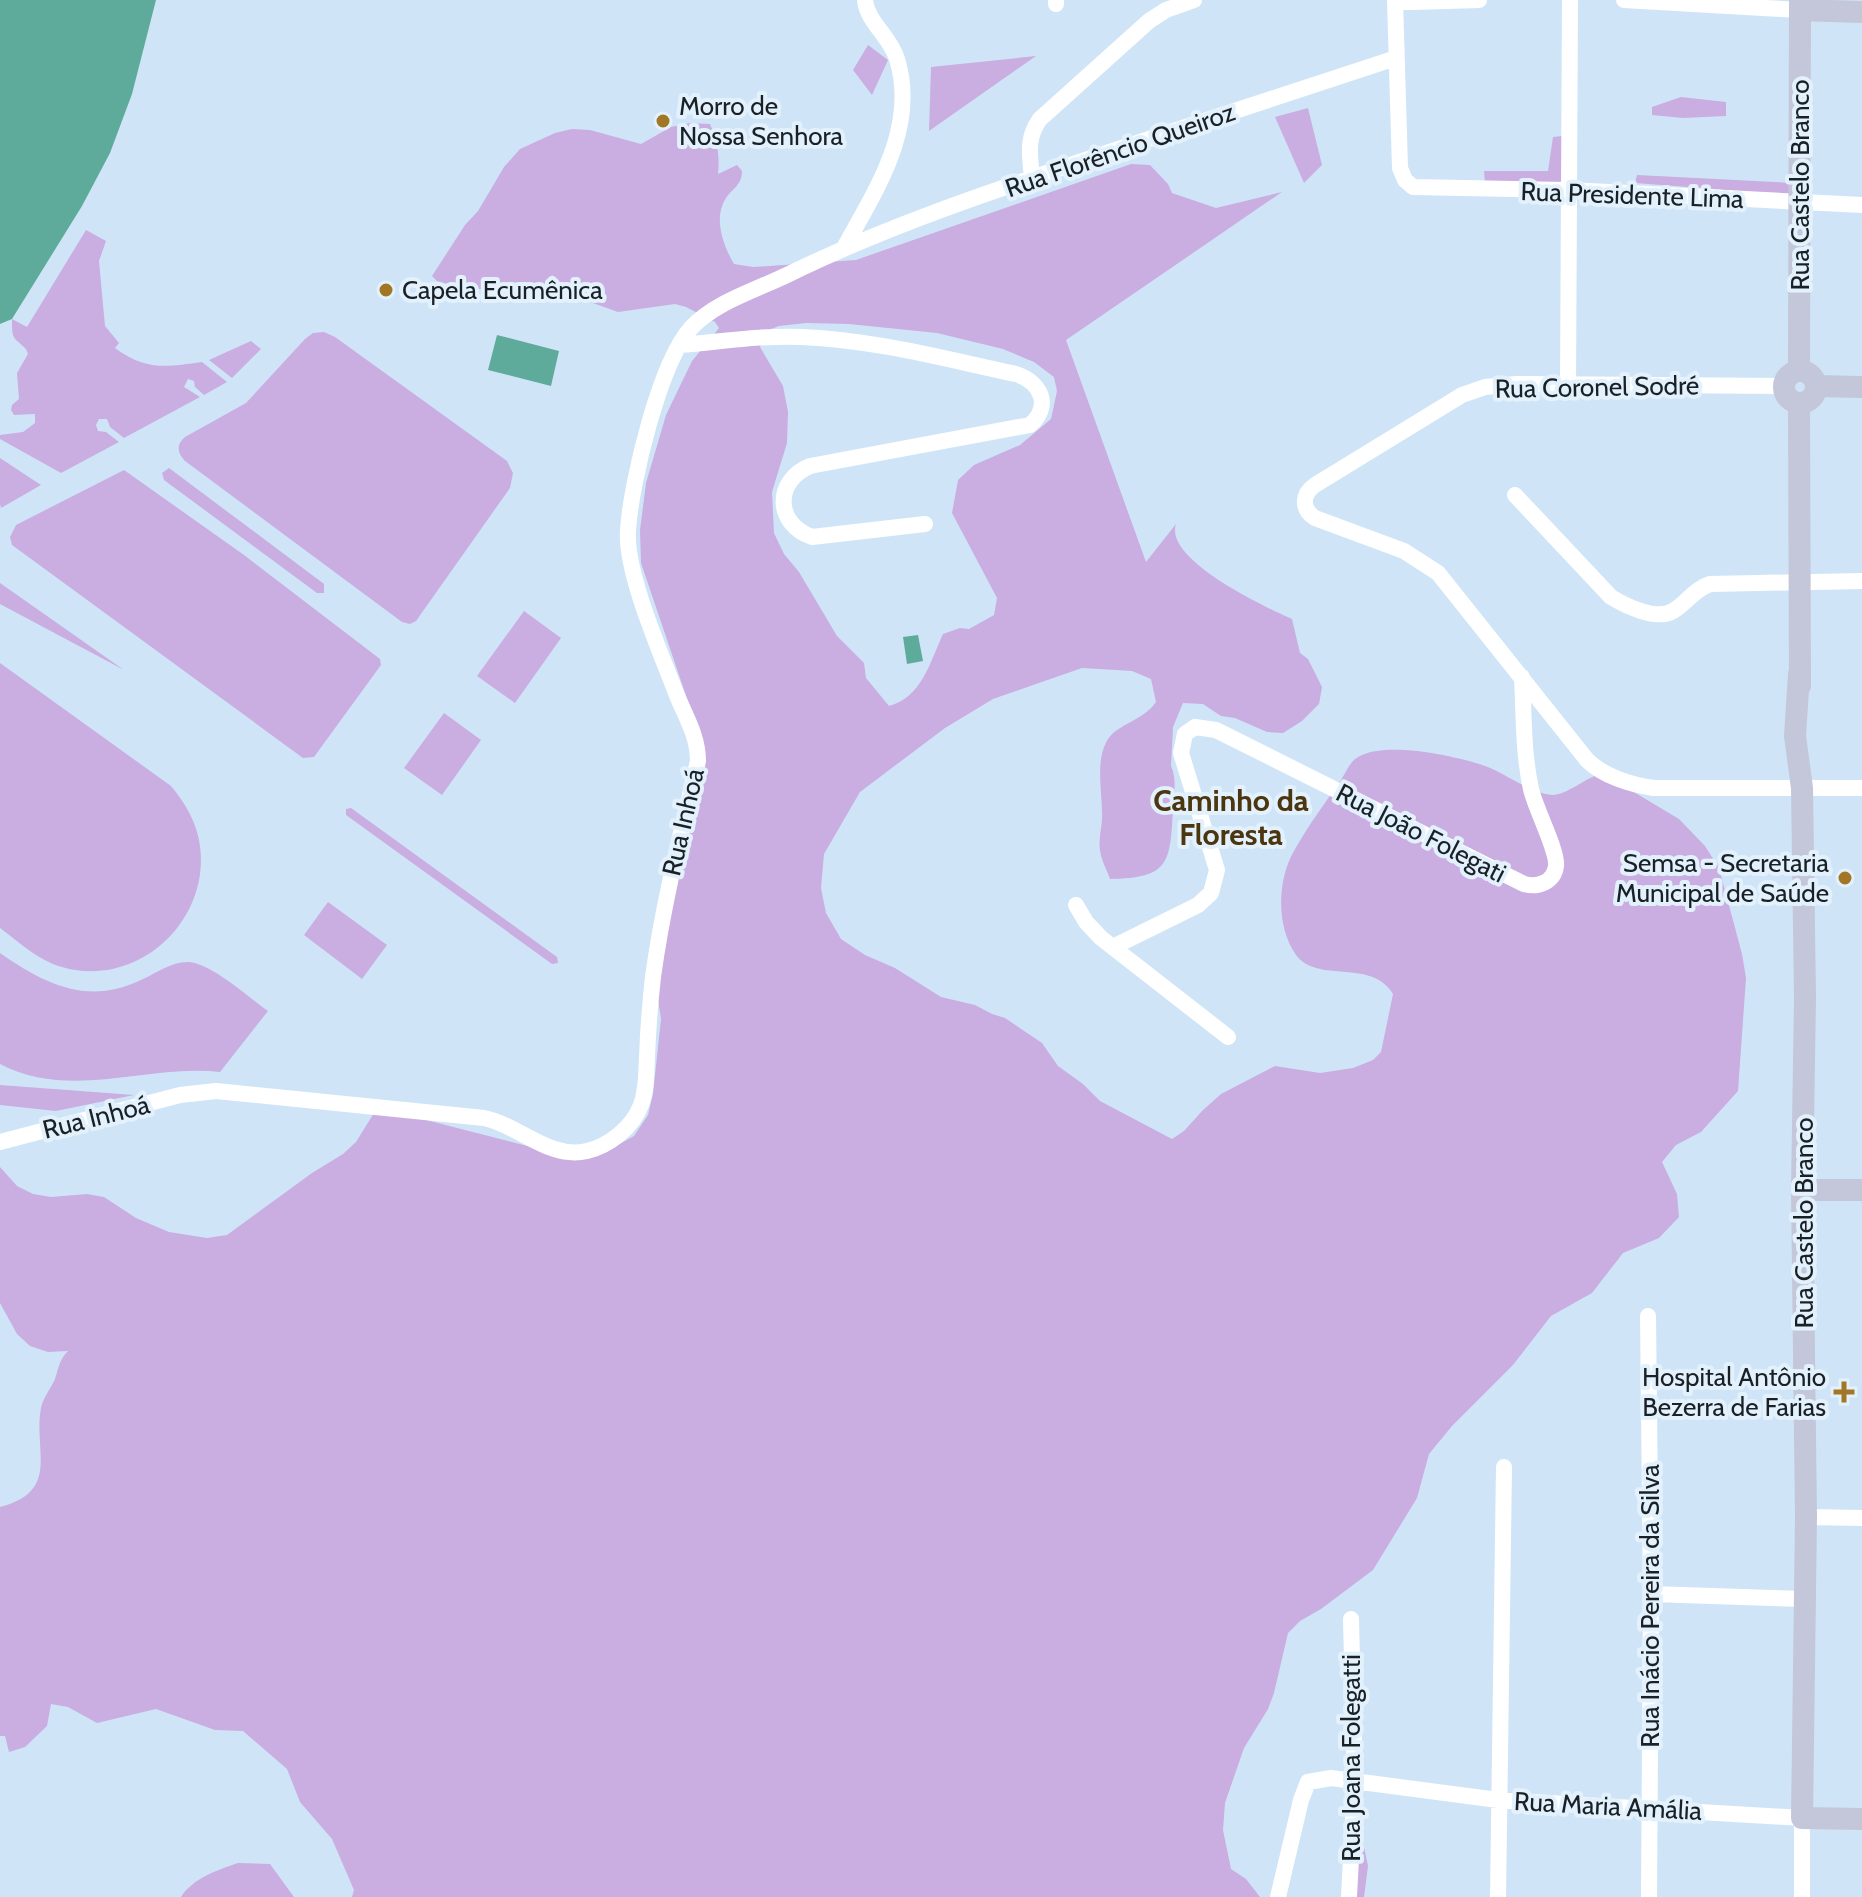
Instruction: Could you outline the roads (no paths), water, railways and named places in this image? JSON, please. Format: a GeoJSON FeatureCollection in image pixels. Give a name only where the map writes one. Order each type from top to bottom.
{"type":"FeatureCollection","features":[{"type":"Feature","properties":{"kind":"street"},"geometry":{"type":"LineString","coordinates":[[845,246],[889,162],[901,112],[901,81],[896,55],[887,37],[867,12],[865,0]]}},
{"type":"Feature","properties":{"kind":"street"},"geometry":{"type":"LineString","coordinates":[[1032,178],[1029,143],[1040,119],[1149,21],[1166,10],[1194,0]]}},
{"type":"Feature","properties":{"kind":"street"},"geometry":{"type":"LineString","coordinates":[[1396,58],[1395,0],[1479,0]]}},
{"type":"Feature","properties":{"kind":"street"},"geometry":{"type":"LineString","coordinates":[[1568,385],[1570,0]]}},
{"type":"Feature","properties":{"kind":"street"},"geometry":{"type":"LineString","coordinates":[[1624,0],[1800,5],[1862,12]]}},
{"type":"Feature","properties":{"kind":"street","name":"Rua Castelo Branco"},"geometry":{"type":"LineString","coordinates":[[1791,378],[1800,202],[1800,5]]}},
{"type":"Feature","properties":{"kind":"street","name":"Rua Florêncio Queiroz"},"geometry":{"type":"LineString","coordinates":[[845,246],[1032,178],[1396,58]]}},
{"type":"Feature","properties":{"kind":"street","name":"Rua Presidente Lima"},"geometry":{"type":"LineString","coordinates":[[1396,58],[1400,168],[1405,180],[1413,187],[1427,190],[1569,190],[1862,205]]}},
{"type":"Feature","properties":{"kind":"street","name":"Rua Inhoá"},"geometry":{"type":"LineString","coordinates":[[0,1142],[180,1095],[216,1091],[484,1118],[502,1122],[556,1150],[575,1153],[603,1145],[632,1122],[644,1094],[657,948],[698,761],[694,732],[676,693],[632,572],[627,536],[641,454],[669,365],[688,331],[705,315],[845,246]]}},
{"type":"Feature","properties":{"kind":"street"},"geometry":{"type":"LineString","coordinates":[[679,345],[774,337],[825,339],[891,347],[1016,374],[1030,380],[1039,390],[1041,413],[1030,425],[810,466],[795,474],[783,497],[790,523],[812,537],[925,524]]}},
{"type":"Feature","properties":{"kind":"street"},"geometry":{"type":"LineString","coordinates":[[1811,375],[1816,386],[1811,398],[1799,403],[1788,398],[1791,378],[1811,375]]}},
{"type":"Feature","properties":{"kind":"street","name":"Rua Coronel Sodré"},"geometry":{"type":"LineString","coordinates":[[1522,677],[1438,573],[1404,551],[1309,515],[1304,503],[1307,493],[1315,485],[1462,395],[1501,385],[1791,378]]}},
{"type":"Feature","properties":{"kind":"street"},"geometry":{"type":"LineString","coordinates":[[1816,386],[1862,387]]}},
{"type":"Feature","properties":{"kind":"street","name":"Rua Castelo Branco"},"geometry":{"type":"LineString","coordinates":[[1799,403],[1799,674],[1810,747],[1802,788],[1806,1517],[1802,1897]]}},
{"type":"Feature","properties":{"kind":"street"},"geometry":{"type":"LineString","coordinates":[[1515,495],[1611,597],[1655,614],[1673,611],[1699,588],[1710,584],[1862,581]]}},
{"type":"Feature","properties":{"kind":"street"},"geometry":{"type":"LineString","coordinates":[[1522,677],[1587,760],[1597,769],[1618,778],[1654,788],[1862,788]]}},
{"type":"Feature","properties":{"kind":"street","name":"Rua João Folegati"},"geometry":{"type":"LineString","coordinates":[[1113,947],[1198,905],[1215,885],[1215,862],[1181,753],[1185,734],[1195,727],[1216,730],[1524,884],[1544,884],[1553,875],[1556,863],[1537,812],[1528,773],[1522,677]]}},
{"type":"Feature","properties":{"kind":"street"},"geometry":{"type":"LineString","coordinates":[[1076,905],[1092,930],[1228,1037]]}},
{"type":"Feature","properties":{"kind":"street"},"geometry":{"type":"LineString","coordinates":[[1802,1190],[1862,1190]]}},
{"type":"Feature","properties":{"kind":"street","name":"Rua Inácio Pereira da Silva"},"geometry":{"type":"LineString","coordinates":[[1648,1316],[1651,1594],[1649,1897]]}},
{"type":"Feature","properties":{"kind":"street"},"geometry":{"type":"LineString","coordinates":[[1498,1897],[1504,1467]]}},
{"type":"Feature","properties":{"kind":"street"},"geometry":{"type":"LineString","coordinates":[[1806,1517],[1862,1518]]}},
{"type":"Feature","properties":{"kind":"street"},"geometry":{"type":"LineString","coordinates":[[1651,1594],[1804,1599]]}},
{"type":"Feature","properties":{"kind":"street","name":"Rua Joana Folegatti"},"geometry":{"type":"LineString","coordinates":[[1349,1897],[1355,1781],[1351,1619]]}},
{"type":"Feature","properties":{"kind":"street","name":"Rua Maria Amália"},"geometry":{"type":"LineString","coordinates":[[1278,1897],[1298,1810],[1308,1782],[1331,1778],[1498,1800],[1862,1819]]}},
{"type":"Feature","properties":{"kind":"place","name":"Morro de Nossa Senhora"},"geometry":{"type":"Point","coordinates":[663,121]}},
{"type":"Feature","properties":{"kind":"place","name":"Capela Ecumênica"},"geometry":{"type":"Point","coordinates":[386,290]}},
{"type":"Feature","properties":{"kind":"place","name":"Semsa - Secretaria Municipal de Saúde"},"geometry":{"type":"Point","coordinates":[1845,878]}},
{"type":"Feature","properties":{"kind":"place","name":"Hospital Antônio Bezerra de Farias"},"geometry":{"type":"Point","coordinates":[1844,1392]}},
{"type":"Feature","properties":{"kind":"district","name":"Caminho da Floresta"},"geometry":{"type":"Point","coordinates":[1231,818]}}]}
